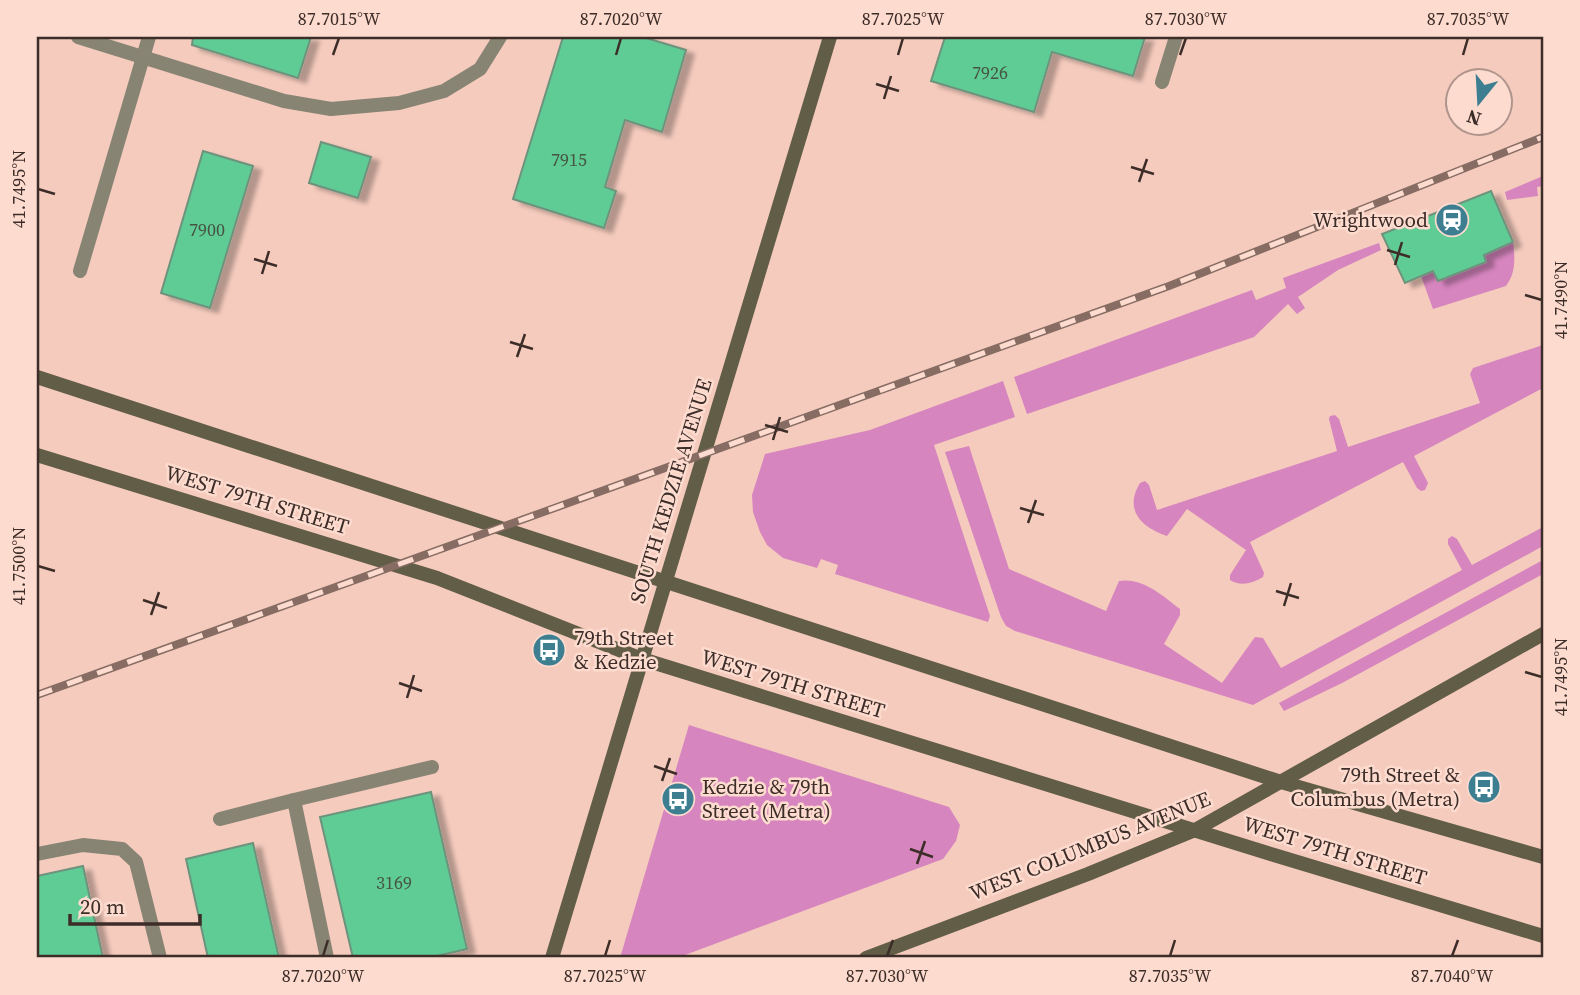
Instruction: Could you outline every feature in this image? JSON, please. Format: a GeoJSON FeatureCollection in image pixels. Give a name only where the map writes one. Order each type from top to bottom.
{"type":"FeatureCollection","features":[{"type":"Feature","properties":{"kind":"main road","name":"SOUTH KEDZIE AVENUE"},"geometry":{"type":"LineString","coordinates":[[551,958],[830,37]]}},
{"type":"Feature","properties":{"kind":"main road"},"geometry":{"type":"LineString","coordinates":[[37,377],[1281,782],[1543,857]]}},
{"type":"Feature","properties":{"kind":"main road","name":"WEST 79TH STREET"},"geometry":{"type":"LineString","coordinates":[[37,455],[437,578],[642,659],[1543,936]]}},
{"type":"Feature","properties":{"kind":"main road","name":"WEST COLUMBUS AVENUE"},"geometry":{"type":"LineString","coordinates":[[873,957],[1195,830],[1543,634]]}},
{"type":"Feature","properties":{"kind":"street"},"geometry":{"type":"LineString","coordinates":[[78,37],[284,101],[331,109],[399,103],[444,91],[481,69],[500,37]]}},
{"type":"Feature","properties":{"kind":"street"},"geometry":{"type":"LineString","coordinates":[[79,271],[149,37]]}},
{"type":"Feature","properties":{"kind":"street"},"geometry":{"type":"LineString","coordinates":[[1162,82],[1176,37]]}},
{"type":"Feature","properties":{"kind":"street"},"geometry":{"type":"LineString","coordinates":[[220,819],[432,767]]}},
{"type":"Feature","properties":{"kind":"street"},"geometry":{"type":"LineString","coordinates":[[295,800],[327,958]]}},
{"type":"Feature","properties":{"kind":"street"},"geometry":{"type":"LineString","coordinates":[[37,854],[83,845],[122,849],[136,862],[160,958]]}},
{"type":"Feature","properties":{"kind":"shaded area"},"geometry":{"type":"Polygon","coordinates":[[[1543,176],[1543,186],[1537,187],[1538,196],[1507,200],[1505,192],[1543,176]]]}},
{"type":"Feature","properties":{"kind":"shaded area"},"geometry":{"type":"Polygon","coordinates":[[[1513,242],[1513,271],[1506,286],[1433,309],[1421,276],[1433,271],[1438,281],[1486,262],[1484,255],[1513,242]]]}},
{"type":"Feature","properties":{"kind":"shaded area"},"geometry":{"type":"Polygon","coordinates":[[[1379,243],[1381,250],[1338,270],[1298,297],[1305,308],[1297,314],[1288,304],[1254,337],[1027,414],[1014,377],[1252,290],[1256,300],[1286,288],[1283,278],[1379,243]]]}},
{"type":"Feature","properties":{"kind":"shaded area"},"geometry":{"type":"Polygon","coordinates":[[[1543,345],[1543,388],[1414,456],[1428,483],[1425,490],[1417,488],[1403,462],[1250,542],[1264,573],[1263,577],[1255,581],[1243,584],[1230,580],[1230,575],[1246,550],[1187,509],[1167,536],[1149,528],[1134,509],[1135,492],[1140,483],[1145,481],[1149,485],[1157,510],[1337,451],[1330,416],[1335,415],[1339,419],[1348,447],[1480,403],[1470,374],[1473,368],[1543,345]]]}},
{"type":"Feature","properties":{"kind":"shaded area"},"geometry":{"type":"Polygon","coordinates":[[[1003,381],[1015,417],[934,445],[990,616],[988,622],[835,574],[838,565],[821,559],[817,568],[783,558],[767,545],[753,512],[752,495],[765,454],[870,430],[1003,381]]]}},
{"type":"Feature","properties":{"kind":"shaded area"},"geometry":{"type":"Polygon","coordinates":[[[969,446],[1009,569],[1106,611],[1119,581],[1144,584],[1180,609],[1180,615],[1164,644],[1222,683],[1255,637],[1263,638],[1281,668],[1462,570],[1448,544],[1448,539],[1452,536],[1457,539],[1472,565],[1543,527],[1543,546],[1253,705],[1006,626],[945,452],[969,446]]]}},
{"type":"Feature","properties":{"kind":"shaded area"},"geometry":{"type":"Polygon","coordinates":[[[1543,560],[1543,574],[1342,683],[1284,711],[1279,703],[1543,560]]]}},
{"type":"Feature","properties":{"kind":"shaded area"},"geometry":{"type":"Polygon","coordinates":[[[689,725],[949,807],[960,825],[956,841],[943,859],[677,958],[620,958],[689,725]]]}},
{"type":"Feature","properties":{"kind":"building"},"geometry":{"type":"Polygon","coordinates":[[[193,37],[311,37],[298,78],[192,45],[193,37]]]}},
{"type":"Feature","properties":{"kind":"building"},"geometry":{"type":"Polygon","coordinates":[[[563,37],[643,37],[686,50],[662,132],[625,120],[605,187],[616,191],[604,228],[513,199],[563,37]]]}},
{"type":"Feature","properties":{"kind":"building"},"geometry":{"type":"Polygon","coordinates":[[[945,37],[1145,37],[1133,76],[1052,52],[1034,112],[931,81],[945,37]]]}},
{"type":"Feature","properties":{"kind":"building"},"geometry":{"type":"Polygon","coordinates":[[[321,142],[371,157],[358,198],[309,183],[321,142]]]}},
{"type":"Feature","properties":{"kind":"building"},"geometry":{"type":"Polygon","coordinates":[[[203,151],[253,166],[210,308],[161,293],[203,151]]]}},
{"type":"Feature","properties":{"kind":"building"},"geometry":{"type":"Polygon","coordinates":[[[1491,191],[1513,242],[1484,255],[1486,262],[1438,281],[1433,271],[1405,283],[1382,234],[1491,191]]]}},
{"type":"Feature","properties":{"kind":"building"},"geometry":{"type":"Polygon","coordinates":[[[431,792],[467,949],[428,958],[353,958],[320,817],[431,792]]]}},
{"type":"Feature","properties":{"kind":"building"},"geometry":{"type":"Polygon","coordinates":[[[253,843],[279,958],[208,958],[186,859],[253,843]]]}},
{"type":"Feature","properties":{"kind":"building"},"geometry":{"type":"Polygon","coordinates":[[[83,866],[103,958],[37,958],[37,876],[83,866]]]}},
{"type":"Feature","properties":{"kind":"railway"},"geometry":{"type":"LineString","coordinates":[[37,695],[1169,286],[1543,137]]}},
{"type":"Feature","properties":{"kind":"place","name":"Wrightwood"},"geometry":{"type":"Point","coordinates":[1452,220]}},
{"type":"Feature","properties":{"kind":"place","name":"79th Street & Kedzie"},"geometry":{"type":"Point","coordinates":[549,650]}},
{"type":"Feature","properties":{"kind":"place","name":"79th Street & Columbus (Metra)"},"geometry":{"type":"Point","coordinates":[1484,787]}},
{"type":"Feature","properties":{"kind":"place","name":"Kedzie & 79th Street (Metra)"},"geometry":{"type":"Point","coordinates":[678,799]}}]}
